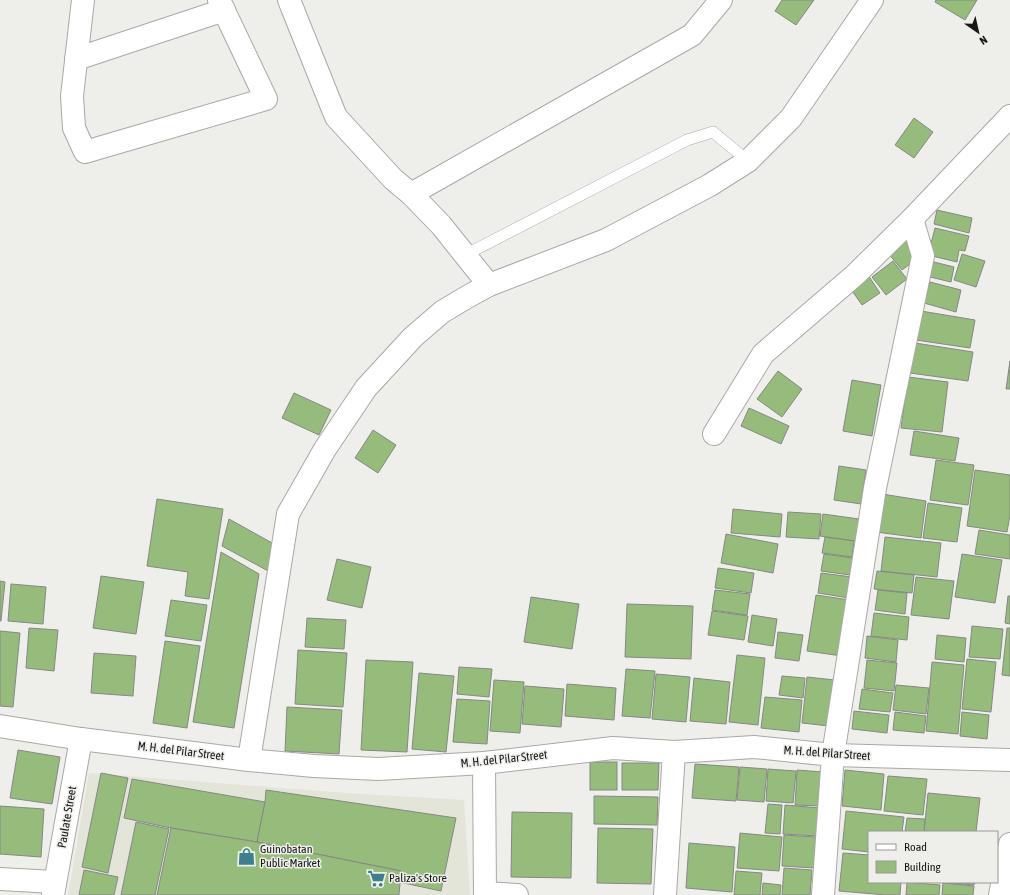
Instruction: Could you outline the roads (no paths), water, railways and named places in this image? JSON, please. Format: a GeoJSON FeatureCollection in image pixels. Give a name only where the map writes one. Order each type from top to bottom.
{"type":"FeatureCollection","features":[{"type":"Feature","properties":{"kind":"street"},"geometry":{"type":"LineString","coordinates":[[76,59],[221,5],[266,99],[85,152],[74,128],[72,96],[76,59],[83,0]]}},
{"type":"Feature","properties":{"kind":"street"},"geometry":{"type":"LineString","coordinates":[[289,0],[336,117],[393,179],[411,194],[441,225],[489,285]]}},
{"type":"Feature","properties":{"kind":"street"},"geometry":{"type":"LineString","coordinates":[[249,760],[288,514],[325,449],[366,388],[413,337],[442,312],[489,285],[606,240],[710,186],[748,161],[791,118],[872,0]]}},
{"type":"Feature","properties":{"kind":"street"},"geometry":{"type":"LineString","coordinates":[[411,194],[692,35],[711,5]]}},
{"type":"Feature","properties":{"kind":"street"},"geometry":{"type":"LineString","coordinates":[[714,434],[763,354],[855,276],[912,219],[1010,116]]}},
{"type":"Feature","properties":{"kind":"street"},"geometry":{"type":"LineString","coordinates":[[822,895],[833,755],[875,488],[923,256],[912,219]]}},
{"type":"Feature","properties":{"kind":"street","name":"M. H. del Pilar Street"},"geometry":{"type":"LineString","coordinates":[[0,726],[81,739],[249,760],[314,766],[378,768],[484,763],[612,748],[674,752],[754,747],[833,755],[1010,760]]}},
{"type":"Feature","properties":{"kind":"street","name":"Paulate Street"},"geometry":{"type":"LineString","coordinates":[[54,889],[81,739]]}},
{"type":"Feature","properties":{"kind":"street"},"geometry":{"type":"LineString","coordinates":[[665,895],[674,752]]}},
{"type":"Feature","properties":{"kind":"street"},"geometry":{"type":"LineString","coordinates":[[484,763],[485,894],[517,895]]}},
{"type":"Feature","properties":{"kind":"street"},"geometry":{"type":"LineString","coordinates":[[1000,895],[1010,844]]}},
{"type":"Feature","properties":{"kind":"street"},"geometry":{"type":"LineString","coordinates":[[0,879],[54,889]]}},
{"type":"Feature","properties":{"kind":"lane"},"geometry":{"type":"LineString","coordinates":[[465,255],[687,140],[713,132],[748,161]]}},
{"type":"Feature","properties":{"kind":"place","name":"Guinobatan Public Market"},"geometry":{"type":"Point","coordinates":[247,856]}},
{"type":"Feature","properties":{"kind":"place","name":"Paliza's Store"},"geometry":{"type":"Point","coordinates":[376,878]}}]}
